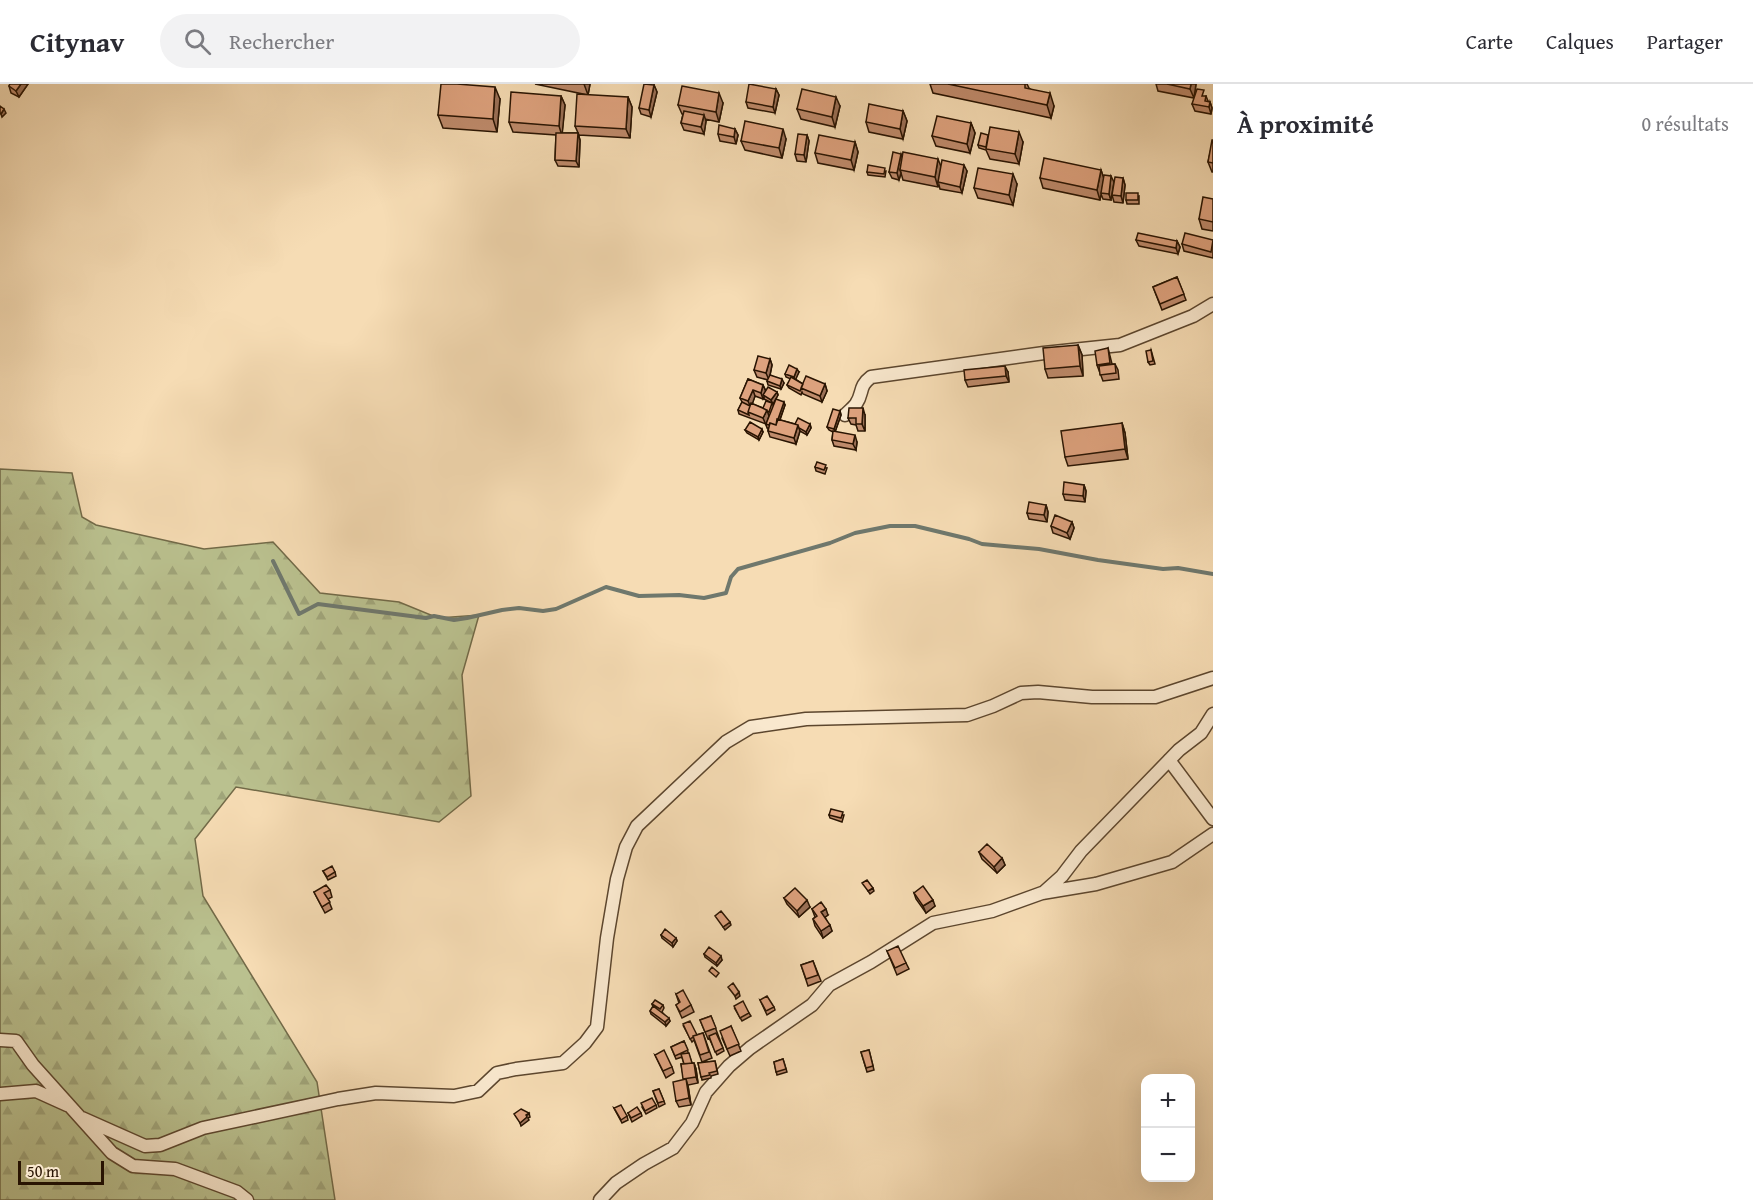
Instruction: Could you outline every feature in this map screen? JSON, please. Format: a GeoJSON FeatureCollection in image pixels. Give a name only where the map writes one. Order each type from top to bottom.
{"type":"FeatureCollection","features":[{"type":"Feature","properties":{"kind":"street"},"geometry":{"type":"LineString","coordinates":[[845,416],[860,396],[862,384],[871,377],[1044,352],[1120,345],[1193,316],[1213,304]]}},
{"type":"Feature","properties":{"kind":"street"},"geometry":{"type":"LineString","coordinates":[[82,1118],[145,1146],[160,1145],[203,1128],[338,1099],[376,1093],[454,1096],[478,1091],[497,1073],[563,1063],[585,1043],[597,1027],[607,938],[617,879],[626,847],[638,826],[726,742],[751,727],[806,720],[967,715],[1021,693],[1038,692],[1092,697],[1155,697],[1213,678]]}},
{"type":"Feature","properties":{"kind":"street"},"geometry":{"type":"LineString","coordinates":[[1042,893],[1062,876],[1081,851],[1169,760],[1201,733],[1213,714]]}},
{"type":"Feature","properties":{"kind":"street"},"geometry":{"type":"LineString","coordinates":[[1169,760],[1213,819]]}},
{"type":"Feature","properties":{"kind":"street"},"geometry":{"type":"LineString","coordinates":[[600,1200],[616,1183],[673,1148],[692,1123],[706,1092],[729,1066],[750,1048],[812,1005],[829,985],[933,923],[992,911],[1042,893],[1096,884],[1172,862],[1213,834]]}},
{"type":"Feature","properties":{"kind":"street"},"geometry":{"type":"LineString","coordinates":[[0,1040],[16,1041],[33,1065],[112,1153],[133,1166],[175,1169],[237,1192],[246,1200]]}},
{"type":"Feature","properties":{"kind":"street"},"geometry":{"type":"LineString","coordinates":[[0,1094],[36,1091],[73,1108]]}},
{"type":"Feature","properties":{"kind":"green space"},"geometry":{"type":"Polygon","coordinates":[[[0,469],[72,473],[82,517],[96,525],[204,549],[273,542],[320,593],[399,602],[438,618],[479,615],[462,675],[471,796],[439,822],[236,787],[195,839],[203,896],[317,1082],[335,1200],[0,1200],[0,469]]]}},
{"type":"Feature","properties":{"kind":"building"},"geometry":{"type":"Polygon","coordinates":[[[10,84],[21,84],[16,91],[9,86],[10,84]]]}},
{"type":"Feature","properties":{"kind":"building"},"geometry":{"type":"Polygon","coordinates":[[[441,84],[495,87],[493,119],[438,115],[441,84]]]}},
{"type":"Feature","properties":{"kind":"building"},"geometry":{"type":"Polygon","coordinates":[[[644,84],[654,85],[649,110],[639,108],[644,84]]]}},
{"type":"Feature","properties":{"kind":"building"},"geometry":{"type":"Polygon","coordinates":[[[749,84],[776,89],[773,107],[746,102],[749,84]]]}},
{"type":"Feature","properties":{"kind":"building"},"geometry":{"type":"Polygon","coordinates":[[[948,84],[1025,84],[1025,88],[1050,93],[1047,105],[948,84]]]}},
{"type":"Feature","properties":{"kind":"building"},"geometry":{"type":"Polygon","coordinates":[[[1167,84],[1191,84],[1190,89],[1167,84]]]}},
{"type":"Feature","properties":{"kind":"building"},"geometry":{"type":"Polygon","coordinates":[[[682,86],[719,93],[716,112],[678,105],[682,86]]]}},
{"type":"Feature","properties":{"kind":"building"},"geometry":{"type":"Polygon","coordinates":[[[802,89],[836,97],[832,117],[797,109],[802,89]]]}},
{"type":"Feature","properties":{"kind":"building"},"geometry":{"type":"Polygon","coordinates":[[[1197,89],[1204,90],[1202,96],[1206,96],[1205,101],[1210,102],[1209,107],[1192,104],[1197,89]]]}},
{"type":"Feature","properties":{"kind":"building"},"geometry":{"type":"Polygon","coordinates":[[[511,92],[561,96],[559,126],[509,122],[511,92]]]}},
{"type":"Feature","properties":{"kind":"building"},"geometry":{"type":"Polygon","coordinates":[[[577,94],[628,97],[626,129],[575,126],[577,94]]]}},
{"type":"Feature","properties":{"kind":"building"},"geometry":{"type":"Polygon","coordinates":[[[869,104],[903,111],[900,129],[866,122],[869,104]]]}},
{"type":"Feature","properties":{"kind":"building"},"geometry":{"type":"Polygon","coordinates":[[[684,111],[704,115],[701,127],[681,123],[684,111]]]}},
{"type":"Feature","properties":{"kind":"building"},"geometry":{"type":"Polygon","coordinates":[[[937,116],[971,123],[967,144],[932,136],[937,116]]]}},
{"type":"Feature","properties":{"kind":"building"},"geometry":{"type":"Polygon","coordinates":[[[745,121],[783,129],[779,148],[741,141],[745,121]]]}},
{"type":"Feature","properties":{"kind":"building"},"geometry":{"type":"Polygon","coordinates":[[[719,125],[735,129],[734,137],[718,134],[719,125]]]}},
{"type":"Feature","properties":{"kind":"building"},"geometry":{"type":"Polygon","coordinates":[[[990,127],[1019,132],[1015,154],[986,149],[990,127]]]}},
{"type":"Feature","properties":{"kind":"building"},"geometry":{"type":"Polygon","coordinates":[[[556,133],[578,133],[576,161],[555,160],[556,133]]]}},
{"type":"Feature","properties":{"kind":"building"},"geometry":{"type":"Polygon","coordinates":[[[981,133],[988,135],[986,147],[978,145],[981,133]]]}},
{"type":"Feature","properties":{"kind":"building"},"geometry":{"type":"Polygon","coordinates":[[[798,134],[807,135],[804,155],[795,154],[798,134]]]}},
{"type":"Feature","properties":{"kind":"building"},"geometry":{"type":"Polygon","coordinates":[[[819,135],[855,142],[851,160],[815,153],[819,135]]]}},
{"type":"Feature","properties":{"kind":"building"},"geometry":{"type":"Polygon","coordinates":[[[1213,140],[1213,163],[1208,162],[1213,140]]]}},
{"type":"Feature","properties":{"kind":"building"},"geometry":{"type":"Polygon","coordinates":[[[893,152],[901,154],[897,173],[889,172],[893,152]]]}},
{"type":"Feature","properties":{"kind":"building"},"geometry":{"type":"Polygon","coordinates":[[[903,152],[938,159],[935,177],[900,170],[903,152]]]}},
{"type":"Feature","properties":{"kind":"building"},"geometry":{"type":"Polygon","coordinates":[[[1044,158],[1101,170],[1097,190],[1040,178],[1044,158]]]}},
{"type":"Feature","properties":{"kind":"building"},"geometry":{"type":"Polygon","coordinates":[[[942,160],[964,165],[960,187],[938,182],[942,160]]]}},
{"type":"Feature","properties":{"kind":"building"},"geometry":{"type":"Polygon","coordinates":[[[868,165],[885,168],[884,174],[867,172],[868,165]]]}},
{"type":"Feature","properties":{"kind":"building"},"geometry":{"type":"Polygon","coordinates":[[[978,168],[1013,174],[1009,195],[974,188],[978,168]]]}},
{"type":"Feature","properties":{"kind":"building"},"geometry":{"type":"Polygon","coordinates":[[[1104,175],[1111,176],[1109,194],[1101,193],[1104,175]]]}},
{"type":"Feature","properties":{"kind":"building"},"geometry":{"type":"Polygon","coordinates":[[[1115,177],[1123,178],[1121,196],[1112,195],[1115,177]]]}},
{"type":"Feature","properties":{"kind":"building"},"geometry":{"type":"Polygon","coordinates":[[[1126,193],[1138,193],[1138,200],[1126,200],[1126,193]]]}},
{"type":"Feature","properties":{"kind":"building"},"geometry":{"type":"Polygon","coordinates":[[[1203,197],[1213,199],[1213,222],[1199,219],[1203,197]]]}},
{"type":"Feature","properties":{"kind":"building"},"geometry":{"type":"Polygon","coordinates":[[[1138,233],[1177,241],[1176,248],[1136,240],[1138,233]]]}},
{"type":"Feature","properties":{"kind":"building"},"geometry":{"type":"Polygon","coordinates":[[[1185,233],[1213,240],[1211,252],[1182,244],[1185,233]]]}},
{"type":"Feature","properties":{"kind":"building"},"geometry":{"type":"Polygon","coordinates":[[[1177,277],[1184,294],[1160,304],[1153,287],[1177,277]]]}},
{"type":"Feature","properties":{"kind":"building"},"geometry":{"type":"Polygon","coordinates":[[[1078,345],[1080,366],[1045,369],[1043,348],[1078,345]]]}},
{"type":"Feature","properties":{"kind":"building"},"geometry":{"type":"Polygon","coordinates":[[[1108,348],[1110,363],[1097,365],[1095,351],[1108,348]]]}},
{"type":"Feature","properties":{"kind":"building"},"geometry":{"type":"Polygon","coordinates":[[[1151,350],[1153,361],[1148,362],[1146,351],[1151,350]]]}},
{"type":"Feature","properties":{"kind":"building"},"geometry":{"type":"Polygon","coordinates":[[[758,356],[770,359],[766,373],[754,370],[758,356]]]}},
{"type":"Feature","properties":{"kind":"building"},"geometry":{"type":"Polygon","coordinates":[[[1115,364],[1116,373],[1100,375],[1099,366],[1115,364]]]}},
{"type":"Feature","properties":{"kind":"building"},"geometry":{"type":"Polygon","coordinates":[[[789,365],[797,369],[794,377],[785,374],[789,365]]]}},
{"type":"Feature","properties":{"kind":"building"},"geometry":{"type":"Polygon","coordinates":[[[1005,366],[1006,376],[965,380],[964,370],[1005,366]]]}},
{"type":"Feature","properties":{"kind":"building"},"geometry":{"type":"Polygon","coordinates":[[[770,375],[782,379],[780,386],[767,381],[770,375]]]}},
{"type":"Feature","properties":{"kind":"building"},"geometry":{"type":"Polygon","coordinates":[[[806,376],[825,384],[820,396],[801,388],[806,376]]]}},
{"type":"Feature","properties":{"kind":"building"},"geometry":{"type":"Polygon","coordinates":[[[791,377],[803,384],[800,391],[787,385],[791,377]]]}},
{"type":"Feature","properties":{"kind":"building"},"geometry":{"type":"Polygon","coordinates":[[[748,379],[763,385],[761,393],[753,390],[748,401],[740,398],[748,379]]]}},
{"type":"Feature","properties":{"kind":"building"},"geometry":{"type":"Polygon","coordinates":[[[768,387],[777,392],[771,400],[763,395],[768,387]]]}},
{"type":"Feature","properties":{"kind":"building"},"geometry":{"type":"Polygon","coordinates":[[[776,399],[784,402],[776,425],[766,424],[776,399]]]}},
{"type":"Feature","properties":{"kind":"building"},"geometry":{"type":"Polygon","coordinates":[[[766,401],[772,403],[769,412],[763,408],[766,401]]]}},
{"type":"Feature","properties":{"kind":"building"},"geometry":{"type":"Polygon","coordinates":[[[742,402],[750,406],[749,415],[738,410],[742,402]]]}},
{"type":"Feature","properties":{"kind":"building"},"geometry":{"type":"Polygon","coordinates":[[[751,403],[767,410],[763,418],[748,412],[751,403]]]}},
{"type":"Feature","properties":{"kind":"building"},"geometry":{"type":"Polygon","coordinates":[[[849,408],[863,408],[862,424],[856,424],[856,418],[848,418],[849,408]]]}},
{"type":"Feature","properties":{"kind":"building"},"geometry":{"type":"Polygon","coordinates":[[[833,409],[840,411],[834,429],[827,427],[833,409]]]}},
{"type":"Feature","properties":{"kind":"building"},"geometry":{"type":"Polygon","coordinates":[[[798,418],[810,424],[806,432],[795,424],[798,418]]]}},
{"type":"Feature","properties":{"kind":"building"},"geometry":{"type":"Polygon","coordinates":[[[777,419],[798,425],[794,438],[768,431],[770,423],[776,425],[777,419]]]}},
{"type":"Feature","properties":{"kind":"building"},"geometry":{"type":"Polygon","coordinates":[[[750,422],[762,429],[758,437],[745,430],[750,422]]]}},
{"type":"Feature","properties":{"kind":"building"},"geometry":{"type":"Polygon","coordinates":[[[1122,423],[1125,449],[1065,457],[1061,431],[1122,423]]]}},
{"type":"Feature","properties":{"kind":"building"},"geometry":{"type":"Polygon","coordinates":[[[833,431],[855,435],[853,444],[832,440],[833,431]]]}},
{"type":"Feature","properties":{"kind":"building"},"geometry":{"type":"Polygon","coordinates":[[[817,462],[826,465],[824,470],[815,467],[817,462]]]}},
{"type":"Feature","properties":{"kind":"building"},"geometry":{"type":"Polygon","coordinates":[[[1064,482],[1084,485],[1083,496],[1063,494],[1064,482]]]}},
{"type":"Feature","properties":{"kind":"building"},"geometry":{"type":"Polygon","coordinates":[[[1029,502],[1046,505],[1044,515],[1027,513],[1029,502]]]}},
{"type":"Feature","properties":{"kind":"building"},"geometry":{"type":"Polygon","coordinates":[[[1055,515],[1072,522],[1067,533],[1051,526],[1055,515]]]}},
{"type":"Feature","properties":{"kind":"building"},"geometry":{"type":"Polygon","coordinates":[[[831,809],[843,812],[841,818],[829,815],[831,809]]]}},
{"type":"Feature","properties":{"kind":"building"},"geometry":{"type":"Polygon","coordinates":[[[987,844],[1002,858],[994,867],[979,852],[987,844]]]}},
{"type":"Feature","properties":{"kind":"building"},"geometry":{"type":"Polygon","coordinates":[[[332,866],[335,872],[327,877],[323,871],[332,866]]]}},
{"type":"Feature","properties":{"kind":"building"},"geometry":{"type":"Polygon","coordinates":[[[867,880],[873,888],[868,891],[862,883],[867,880]]]}},
{"type":"Feature","properties":{"kind":"building"},"geometry":{"type":"Polygon","coordinates":[[[326,885],[330,890],[324,893],[330,902],[322,907],[314,892],[326,885]]]}},
{"type":"Feature","properties":{"kind":"building"},"geometry":{"type":"Polygon","coordinates":[[[923,886],[933,900],[923,906],[914,893],[923,886]]]}},
{"type":"Feature","properties":{"kind":"building"},"geometry":{"type":"Polygon","coordinates":[[[795,888],[807,900],[797,911],[784,898],[795,888]]]}},
{"type":"Feature","properties":{"kind":"building"},"geometry":{"type":"Polygon","coordinates":[[[821,902],[826,909],[821,912],[830,925],[821,931],[813,919],[817,916],[812,909],[821,902]]]}},
{"type":"Feature","properties":{"kind":"building"},"geometry":{"type":"Polygon","coordinates":[[[721,911],[730,922],[723,927],[715,916],[721,911]]]}},
{"type":"Feature","properties":{"kind":"building"},"geometry":{"type":"Polygon","coordinates":[[[665,929],[676,938],[672,943],[661,935],[665,929]]]}},
{"type":"Feature","properties":{"kind":"building"},"geometry":{"type":"Polygon","coordinates":[[[898,946],[906,963],[895,968],[887,951],[898,946]]]}},
{"type":"Feature","properties":{"kind":"building"},"geometry":{"type":"Polygon","coordinates":[[[709,947],[721,956],[716,963],[704,954],[709,947]]]}},
{"type":"Feature","properties":{"kind":"building"},"geometry":{"type":"Polygon","coordinates":[[[813,961],[818,975],[806,979],[801,965],[813,961]]]}},
{"type":"Feature","properties":{"kind":"building"},"geometry":{"type":"Polygon","coordinates":[[[712,967],[719,973],[716,977],[709,971],[712,967]]]}},
{"type":"Feature","properties":{"kind":"building"},"geometry":{"type":"Polygon","coordinates":[[[733,983],[739,992],[735,996],[728,987],[733,983]]]}},
{"type":"Feature","properties":{"kind":"building"},"geometry":{"type":"Polygon","coordinates":[[[683,990],[691,1005],[680,1012],[676,1005],[680,1002],[676,994],[683,990]]]}},
{"type":"Feature","properties":{"kind":"building"},"geometry":{"type":"Polygon","coordinates":[[[767,996],[774,1007],[766,1011],[760,1000],[767,996]]]}},
{"type":"Feature","properties":{"kind":"building"},"geometry":{"type":"Polygon","coordinates":[[[655,1000],[663,1005],[660,1009],[652,1004],[655,1000]]]}},
{"type":"Feature","properties":{"kind":"building"},"geometry":{"type":"Polygon","coordinates":[[[743,1001],[749,1013],[740,1018],[734,1006],[743,1001]]]}},
{"type":"Feature","properties":{"kind":"building"},"geometry":{"type":"Polygon","coordinates":[[[653,1006],[669,1018],[665,1022],[650,1011],[653,1006]]]}},
{"type":"Feature","properties":{"kind":"building"},"geometry":{"type":"Polygon","coordinates":[[[711,1016],[716,1028],[705,1032],[700,1020],[711,1016]]]}},
{"type":"Feature","properties":{"kind":"building"},"geometry":{"type":"Polygon","coordinates":[[[690,1021],[697,1035],[690,1039],[683,1024],[690,1021]]]}},
{"type":"Feature","properties":{"kind":"building"},"geometry":{"type":"Polygon","coordinates":[[[731,1026],[739,1044],[727,1049],[720,1031],[731,1026]]]}},
{"type":"Feature","properties":{"kind":"building"},"geometry":{"type":"Polygon","coordinates":[[[703,1033],[709,1052],[700,1055],[693,1036],[703,1033]]]}},
{"type":"Feature","properties":{"kind":"building"},"geometry":{"type":"Polygon","coordinates":[[[716,1033],[723,1048],[715,1052],[709,1036],[716,1033]]]}},
{"type":"Feature","properties":{"kind":"building"},"geometry":{"type":"Polygon","coordinates":[[[684,1041],[688,1050],[675,1056],[671,1047],[684,1041]]]}},
{"type":"Feature","properties":{"kind":"building"},"geometry":{"type":"Polygon","coordinates":[[[664,1050],[672,1067],[663,1071],[655,1055],[664,1050]]]}},
{"type":"Feature","properties":{"kind":"building"},"geometry":{"type":"Polygon","coordinates":[[[869,1050],[873,1066],[866,1068],[861,1052],[869,1050]]]}},
{"type":"Feature","properties":{"kind":"building"},"geometry":{"type":"Polygon","coordinates":[[[689,1053],[692,1063],[684,1064],[681,1054],[689,1053]]]}},
{"type":"Feature","properties":{"kind":"building"},"geometry":{"type":"Polygon","coordinates":[[[783,1059],[786,1069],[776,1072],[774,1062],[783,1059]]]}},
{"type":"Feature","properties":{"kind":"building"},"geometry":{"type":"Polygon","coordinates":[[[715,1061],[717,1071],[701,1077],[698,1063],[715,1061]]]}},
{"type":"Feature","properties":{"kind":"building"},"geometry":{"type":"Polygon","coordinates":[[[694,1063],[696,1077],[683,1079],[681,1064],[694,1063]]]}},
{"type":"Feature","properties":{"kind":"building"},"geometry":{"type":"Polygon","coordinates":[[[686,1079],[689,1098],[676,1101],[673,1082],[686,1079]]]}},
{"type":"Feature","properties":{"kind":"building"},"geometry":{"type":"Polygon","coordinates":[[[659,1089],[664,1101],[658,1103],[653,1091],[659,1089]]]}},
{"type":"Feature","properties":{"kind":"building"},"geometry":{"type":"Polygon","coordinates":[[[652,1098],[656,1105],[645,1111],[641,1103],[652,1098]]]}},
{"type":"Feature","properties":{"kind":"building"},"geometry":{"type":"Polygon","coordinates":[[[621,1105],[627,1116],[621,1120],[614,1108],[621,1105]]]}},
{"type":"Feature","properties":{"kind":"building"},"geometry":{"type":"Polygon","coordinates":[[[637,1107],[641,1113],[631,1118],[628,1113],[637,1107]]]}},
{"type":"Feature","properties":{"kind":"building"},"geometry":{"type":"Polygon","coordinates":[[[521,1109],[529,1113],[520,1123],[514,1114],[521,1109]]]}},
{"type":"Feature","properties":{"kind":"waterway"},"geometry":{"type":"LineString","coordinates":[[273,561],[299,614],[318,604],[454,620],[519,608],[543,611],[556,609],[606,587],[639,596],[679,595],[704,598],[726,593],[731,577],[738,569],[830,543],[855,533],[890,526],[915,526],[982,544],[1039,549],[1098,560],[1213,574]]}}]}
